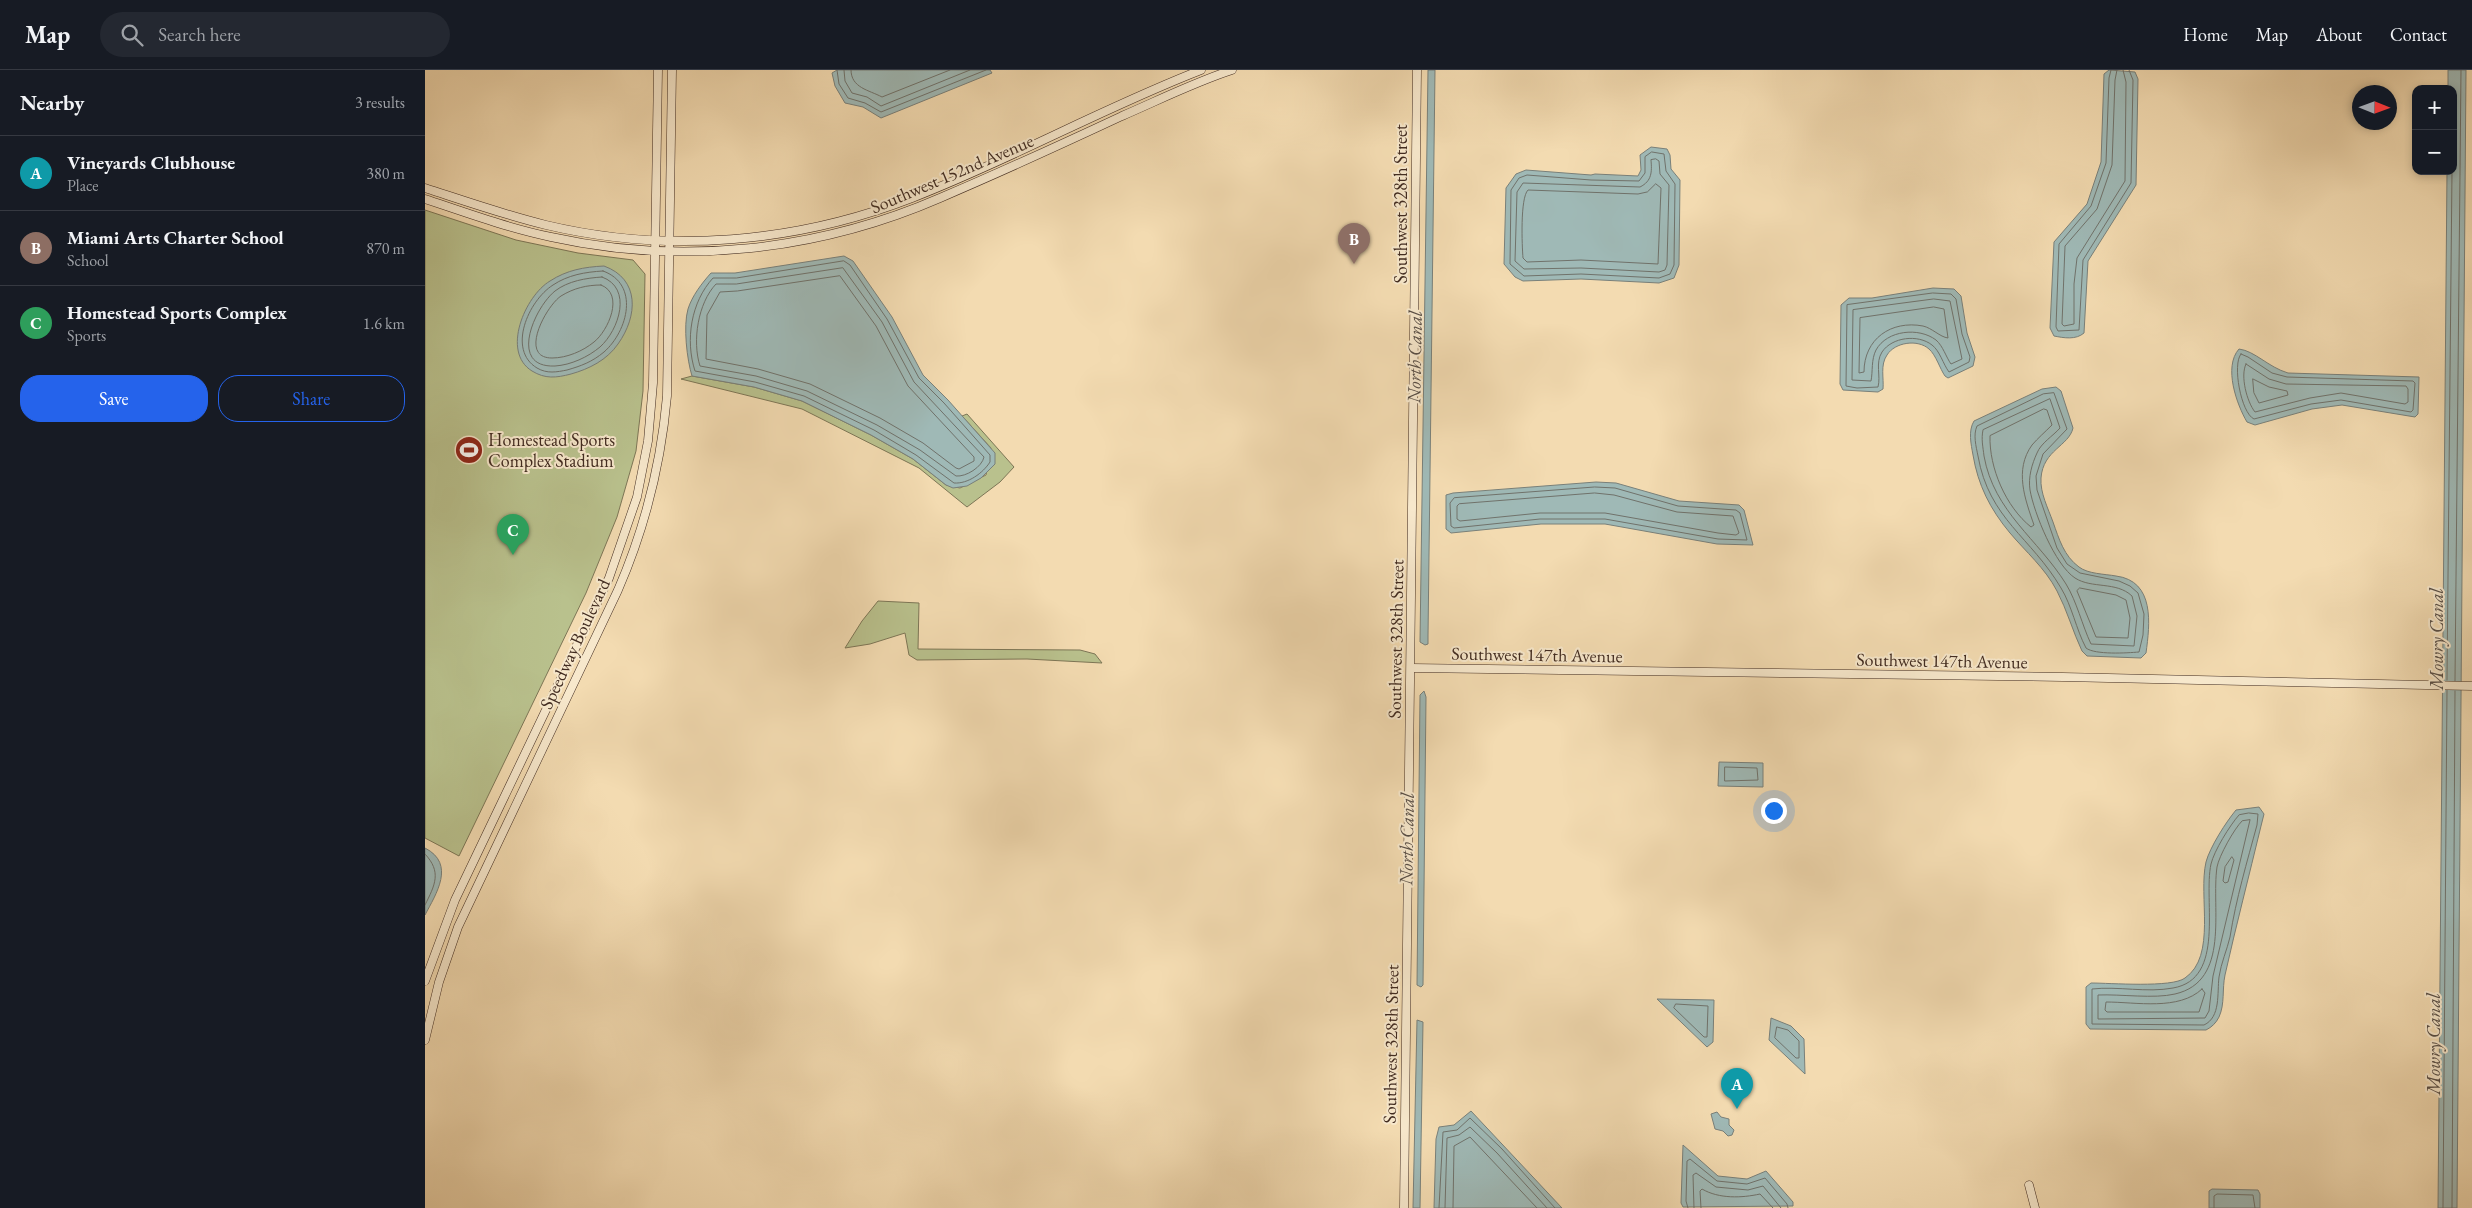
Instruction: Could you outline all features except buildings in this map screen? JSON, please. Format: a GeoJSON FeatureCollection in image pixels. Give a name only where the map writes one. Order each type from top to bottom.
{"type":"FeatureCollection","features":[{"type":"Feature","properties":{"kind":"street","name":"Speedway Boulevard"},"geometry":{"type":"LineString","coordinates":[[425,981],[451,908],[609,578],[629,524],[642,478],[650,426],[656,250],[658,70]]}},
{"type":"Feature","properties":{"kind":"street","name":"Speedway Boulevard"},"geometry":{"type":"LineString","coordinates":[[425,1040],[442,972],[462,918],[616,595],[642,528],[657,472],[665,415],[672,70]]}},
{"type":"Feature","properties":{"kind":"street","name":"Southwest 152nd Avenue"},"geometry":{"type":"LineString","coordinates":[[425,188],[547,225],[604,236],[656,240],[716,240],[773,235],[830,224],[876,211],[930,191],[1201,70]]}},
{"type":"Feature","properties":{"kind":"street","name":"Southwest 152nd Avenue"},"geometry":{"type":"LineString","coordinates":[[425,199],[504,225],[550,237],[606,247],[669,251],[719,251],[776,245],[823,236],[878,222],[941,198],[1168,96],[1233,70]]}},
{"type":"Feature","properties":{"kind":"street","name":"Southwest 328th Street"},"geometry":{"type":"LineString","coordinates":[[1404,1208],[1417,70]]}},
{"type":"Feature","properties":{"kind":"street","name":"Southwest 147th Avenue"},"geometry":{"type":"LineString","coordinates":[[1411,668],[2071,677],[2472,686]]}},
{"type":"Feature","properties":{"kind":"street"},"geometry":{"type":"LineString","coordinates":[[2029,1185],[2035,1208]]}},
{"type":"Feature","properties":{"kind":"green space"},"geometry":{"type":"Polygon","coordinates":[[[425,210],[516,240],[578,253],[633,260],[645,274],[643,391],[636,451],[617,517],[586,593],[459,856],[425,838],[425,210]]]}},
{"type":"Feature","properties":{"kind":"green space"},"geometry":{"type":"Polygon","coordinates":[[[692,376],[754,387],[802,401],[871,435],[913,459],[946,485],[960,488],[986,475],[991,448],[962,416],[967,414],[1014,467],[1000,482],[967,507],[919,468],[802,409],[681,379],[692,376]]]}},
{"type":"Feature","properties":{"kind":"green space"},"geometry":{"type":"Polygon","coordinates":[[[878,601],[919,603],[918,649],[1080,650],[1095,654],[1102,663],[1027,659],[917,660],[909,655],[905,633],[870,644],[845,648],[862,621],[878,601]]]}},
{"type":"Feature","properties":{"kind":"water"},"geometry":{"type":"Polygon","coordinates":[[[837,70],[990,70],[992,73],[881,118],[863,107],[845,103],[835,86],[832,73],[837,70]]]}},
{"type":"Feature","properties":{"kind":"water","name":"North Canal"},"geometry":{"type":"Polygon","coordinates":[[[1428,70],[1435,70],[1428,644],[1425,645],[1420,642],[1428,70]]]}},
{"type":"Feature","properties":{"kind":"water"},"geometry":{"type":"Polygon","coordinates":[[[2109,70],[2135,72],[2138,79],[2136,185],[2088,261],[2084,333],[2074,338],[2054,336],[2050,328],[2054,242],[2087,204],[2101,162],[2104,74],[2109,70]]]}},
{"type":"Feature","properties":{"kind":"water","name":"Mowry Canal"},"geometry":{"type":"Polygon","coordinates":[[[2448,70],[2466,70],[2457,1208],[2438,1208],[2447,175],[2457,175],[2457,85],[2448,85],[2448,70]]]}},
{"type":"Feature","properties":{"kind":"water"},"geometry":{"type":"Polygon","coordinates":[[[1651,147],[1667,149],[1670,155],[1671,169],[1680,180],[1679,265],[1674,278],[1659,283],[1581,279],[1523,281],[1515,277],[1504,264],[1506,188],[1516,174],[1526,170],[1591,175],[1638,176],[1641,170],[1640,155],[1651,147]]]}},
{"type":"Feature","properties":{"kind":"water"},"geometry":{"type":"Polygon","coordinates":[[[844,256],[853,261],[892,317],[923,375],[995,453],[995,464],[981,478],[967,486],[953,488],[946,485],[913,459],[871,435],[802,401],[754,387],[692,376],[686,343],[688,309],[701,285],[711,273],[735,273],[844,256]]]}},
{"type":"Feature","properties":{"kind":"water"},"geometry":{"type":"Polygon","coordinates":[[[604,266],[616,272],[624,280],[630,289],[632,299],[629,322],[625,333],[614,350],[591,367],[578,372],[551,377],[532,371],[523,362],[518,351],[517,338],[525,311],[532,299],[541,288],[563,274],[583,268],[604,266]]]}},
{"type":"Feature","properties":{"kind":"water"},"geometry":{"type":"Polygon","coordinates":[[[1933,288],[1954,289],[1961,296],[1967,333],[1975,357],[1973,366],[1948,378],[1929,349],[1919,344],[1907,343],[1895,347],[1887,355],[1883,367],[1883,389],[1878,392],[1843,390],[1840,384],[1841,305],[1849,298],[1872,298],[1933,288]]]}},
{"type":"Feature","properties":{"kind":"water"},"geometry":{"type":"Polygon","coordinates":[[[2239,349],[2245,350],[2288,373],[2419,377],[2418,414],[2415,417],[2342,405],[2312,409],[2255,425],[2247,422],[2239,406],[2233,386],[2232,366],[2234,357],[2239,349]]]}},
{"type":"Feature","properties":{"kind":"water"},"geometry":{"type":"Polygon","coordinates":[[[2056,387],[2061,391],[2073,428],[2067,439],[2046,461],[2041,478],[2045,500],[2057,535],[2069,558],[2074,563],[2087,571],[2129,580],[2138,586],[2144,595],[2149,617],[2146,653],[2141,658],[2087,656],[2082,651],[2057,591],[2041,568],[1996,515],[1978,476],[1971,438],[1971,429],[1974,421],[2042,389],[2056,387]]]}},
{"type":"Feature","properties":{"kind":"water"},"geometry":{"type":"Polygon","coordinates":[[[1596,482],[1616,483],[1679,501],[1739,505],[1744,510],[1753,545],[1717,544],[1605,524],[1541,524],[1451,533],[1446,529],[1446,495],[1596,482]]]}},
{"type":"Feature","properties":{"kind":"water","name":"North Canal"},"geometry":{"type":"Polygon","coordinates":[[[1424,691],[1426,697],[1423,985],[1421,987],[1417,985],[1420,695],[1424,691]]]}},
{"type":"Feature","properties":{"kind":"water"},"geometry":{"type":"Polygon","coordinates":[[[1719,762],[1763,763],[1763,787],[1718,786],[1719,762]]]}},
{"type":"Feature","properties":{"kind":"water"},"geometry":{"type":"Polygon","coordinates":[[[2259,807],[2264,814],[2225,975],[2222,1007],[2217,1021],[2206,1030],[2090,1029],[2086,1024],[2086,987],[2091,983],[2167,983],[2185,978],[2195,968],[2201,955],[2204,941],[2204,876],[2208,856],[2219,835],[2236,810],[2259,807]]]}},
{"type":"Feature","properties":{"kind":"water"},"geometry":{"type":"Polygon","coordinates":[[[425,848],[440,862],[442,871],[438,889],[425,915],[425,848]]]}},
{"type":"Feature","properties":{"kind":"water"},"geometry":{"type":"Polygon","coordinates":[[[1657,999],[1714,1000],[1713,1042],[1707,1047],[1657,999]]]}},
{"type":"Feature","properties":{"kind":"water"},"geometry":{"type":"Polygon","coordinates":[[[1771,1018],[1791,1026],[1804,1039],[1805,1074],[1769,1040],[1771,1018]]]}},
{"type":"Feature","properties":{"kind":"water"},"geometry":{"type":"Polygon","coordinates":[[[1417,1020],[1423,1022],[1420,1208],[1413,1208],[1417,1020]]]}},
{"type":"Feature","properties":{"kind":"water"},"geometry":{"type":"Polygon","coordinates":[[[1471,1111],[1562,1208],[1434,1208],[1436,1139],[1439,1127],[1454,1125],[1471,1111]]]}},
{"type":"Feature","properties":{"kind":"water"},"geometry":{"type":"Polygon","coordinates":[[[1717,1112],[1721,1117],[1729,1119],[1729,1125],[1734,1130],[1732,1135],[1728,1136],[1723,1131],[1715,1129],[1711,1114],[1717,1112]]]}},
{"type":"Feature","properties":{"kind":"water"},"geometry":{"type":"Polygon","coordinates":[[[1683,1145],[1718,1176],[1747,1179],[1766,1171],[1793,1202],[1793,1206],[1683,1207],[1681,1203],[1683,1145]]]}},
{"type":"Feature","properties":{"kind":"water"},"geometry":{"type":"Polygon","coordinates":[[[2212,1189],[2258,1190],[2260,1194],[2260,1208],[2209,1208],[2209,1191],[2212,1189]]]}},
{"type":"Feature","properties":{"kind":"place","name":"Miami Arts Charter School"},"geometry":{"type":"Point","coordinates":[1354,264]}},
{"type":"Feature","properties":{"kind":"place","name":"Homestead Sports Complex Stadium"},"geometry":{"type":"Point","coordinates":[469,450]}},
{"type":"Feature","properties":{"kind":"place","name":"Homestead Sports Complex"},"geometry":{"type":"Point","coordinates":[513,555]}},
{"type":"Feature","properties":{"kind":"place","name":"Vineyards Clubhouse"},"geometry":{"type":"Point","coordinates":[1737,1109]}}]}
